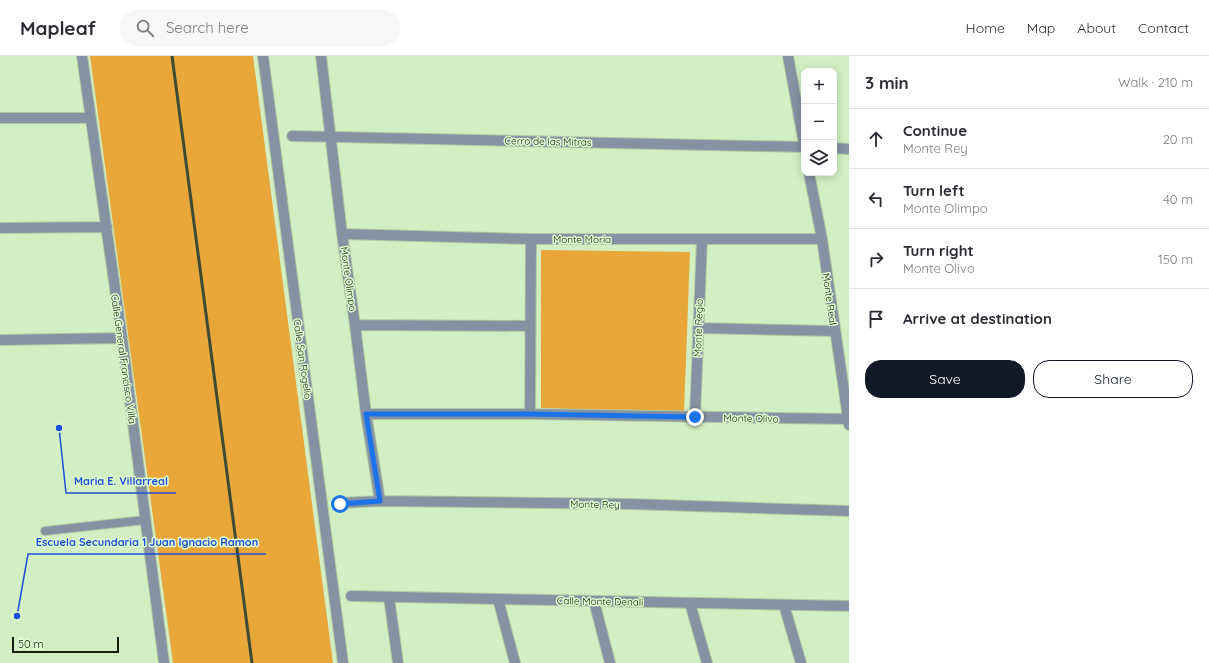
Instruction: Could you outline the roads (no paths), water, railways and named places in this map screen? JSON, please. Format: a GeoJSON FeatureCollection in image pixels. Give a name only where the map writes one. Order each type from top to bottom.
{"type":"FeatureCollection","features":[{"type":"Feature","properties":{"kind":"street","name":"Calle General Francisco Villa"},"geometry":{"type":"LineString","coordinates":[[82,56],[122,338],[164,663]]}},
{"type":"Feature","properties":{"kind":"street","name":"Calle San Rogelio"},"geometry":{"type":"LineString","coordinates":[[262,56],[343,663]]}},
{"type":"Feature","properties":{"kind":"street","name":"Monte Olimpo"},"geometry":{"type":"LineString","coordinates":[[321,56],[342,234],[356,325],[366,414],[380,501]]}},
{"type":"Feature","properties":{"kind":"street"},"geometry":{"type":"LineString","coordinates":[[788,56],[803,140]]}},
{"type":"Feature","properties":{"kind":"street"},"geometry":{"type":"LineString","coordinates":[[0,118],[90,118]]}},
{"type":"Feature","properties":{"kind":"street","name":"Cerro de las Mitras"},"geometry":{"type":"LineString","coordinates":[[292,136],[801,147]]}},
{"type":"Feature","properties":{"kind":"street"},"geometry":{"type":"LineString","coordinates":[[837,148],[849,149]]}},
{"type":"Feature","properties":{"kind":"street","name":"Monte Real"},"geometry":{"type":"LineString","coordinates":[[810,176],[822,239],[848,422]]}},
{"type":"Feature","properties":{"kind":"street"},"geometry":{"type":"LineString","coordinates":[[0,228],[107,227]]}},
{"type":"Feature","properties":{"kind":"street","name":"Monte Moria"},"geometry":{"type":"LineString","coordinates":[[342,234],[531,239],[822,239]]}},
{"type":"Feature","properties":{"kind":"street"},"geometry":{"type":"LineString","coordinates":[[530,414],[531,239]]}},
{"type":"Feature","properties":{"kind":"street","name":"Monte Regio"},"geometry":{"type":"LineString","coordinates":[[695,417],[702,239]]}},
{"type":"Feature","properties":{"kind":"street"},"geometry":{"type":"LineString","coordinates":[[356,325],[530,326]]}},
{"type":"Feature","properties":{"kind":"street"},"geometry":{"type":"LineString","coordinates":[[698,328],[835,331]]}},
{"type":"Feature","properties":{"kind":"street"},"geometry":{"type":"LineString","coordinates":[[0,340],[122,338]]}},
{"type":"Feature","properties":{"kind":"street","name":"Monte Olivo"},"geometry":{"type":"LineString","coordinates":[[366,414],[530,414],[848,422]]}},
{"type":"Feature","properties":{"kind":"street","name":"Monte Rey"},"geometry":{"type":"LineString","coordinates":[[340,504],[380,501],[630,504],[849,511]]}},
{"type":"Feature","properties":{"kind":"street","name":"Calle Monte Denali"},"geometry":{"type":"LineString","coordinates":[[351,596],[849,606]]}},
{"type":"Feature","properties":{"kind":"street"},"geometry":{"type":"LineString","coordinates":[[389,597],[398,663]]}},
{"type":"Feature","properties":{"kind":"street"},"geometry":{"type":"LineString","coordinates":[[498,599],[515,663]]}},
{"type":"Feature","properties":{"kind":"street"},"geometry":{"type":"LineString","coordinates":[[594,601],[610,663]]}},
{"type":"Feature","properties":{"kind":"street"},"geometry":{"type":"LineString","coordinates":[[690,603],[707,663]]}},
{"type":"Feature","properties":{"kind":"street"},"geometry":{"type":"LineString","coordinates":[[784,605],[801,663]]}},
{"type":"Feature","properties":{"kind":"lane"},"geometry":{"type":"LineString","coordinates":[[45,531],[145,520]]}},
{"type":"Feature","properties":{"kind":"railway"},"geometry":{"type":"LineString","coordinates":[[172,56],[252,663]]}},
{"type":"Feature","properties":{"kind":"place","name":"Maria E. Villarreal"},"geometry":{"type":"Point","coordinates":[59,428]}},
{"type":"Feature","properties":{"kind":"place","name":"Escuela Secundaria 1 Juan Ignacio Ramon"},"geometry":{"type":"Point","coordinates":[17,616]}}]}
